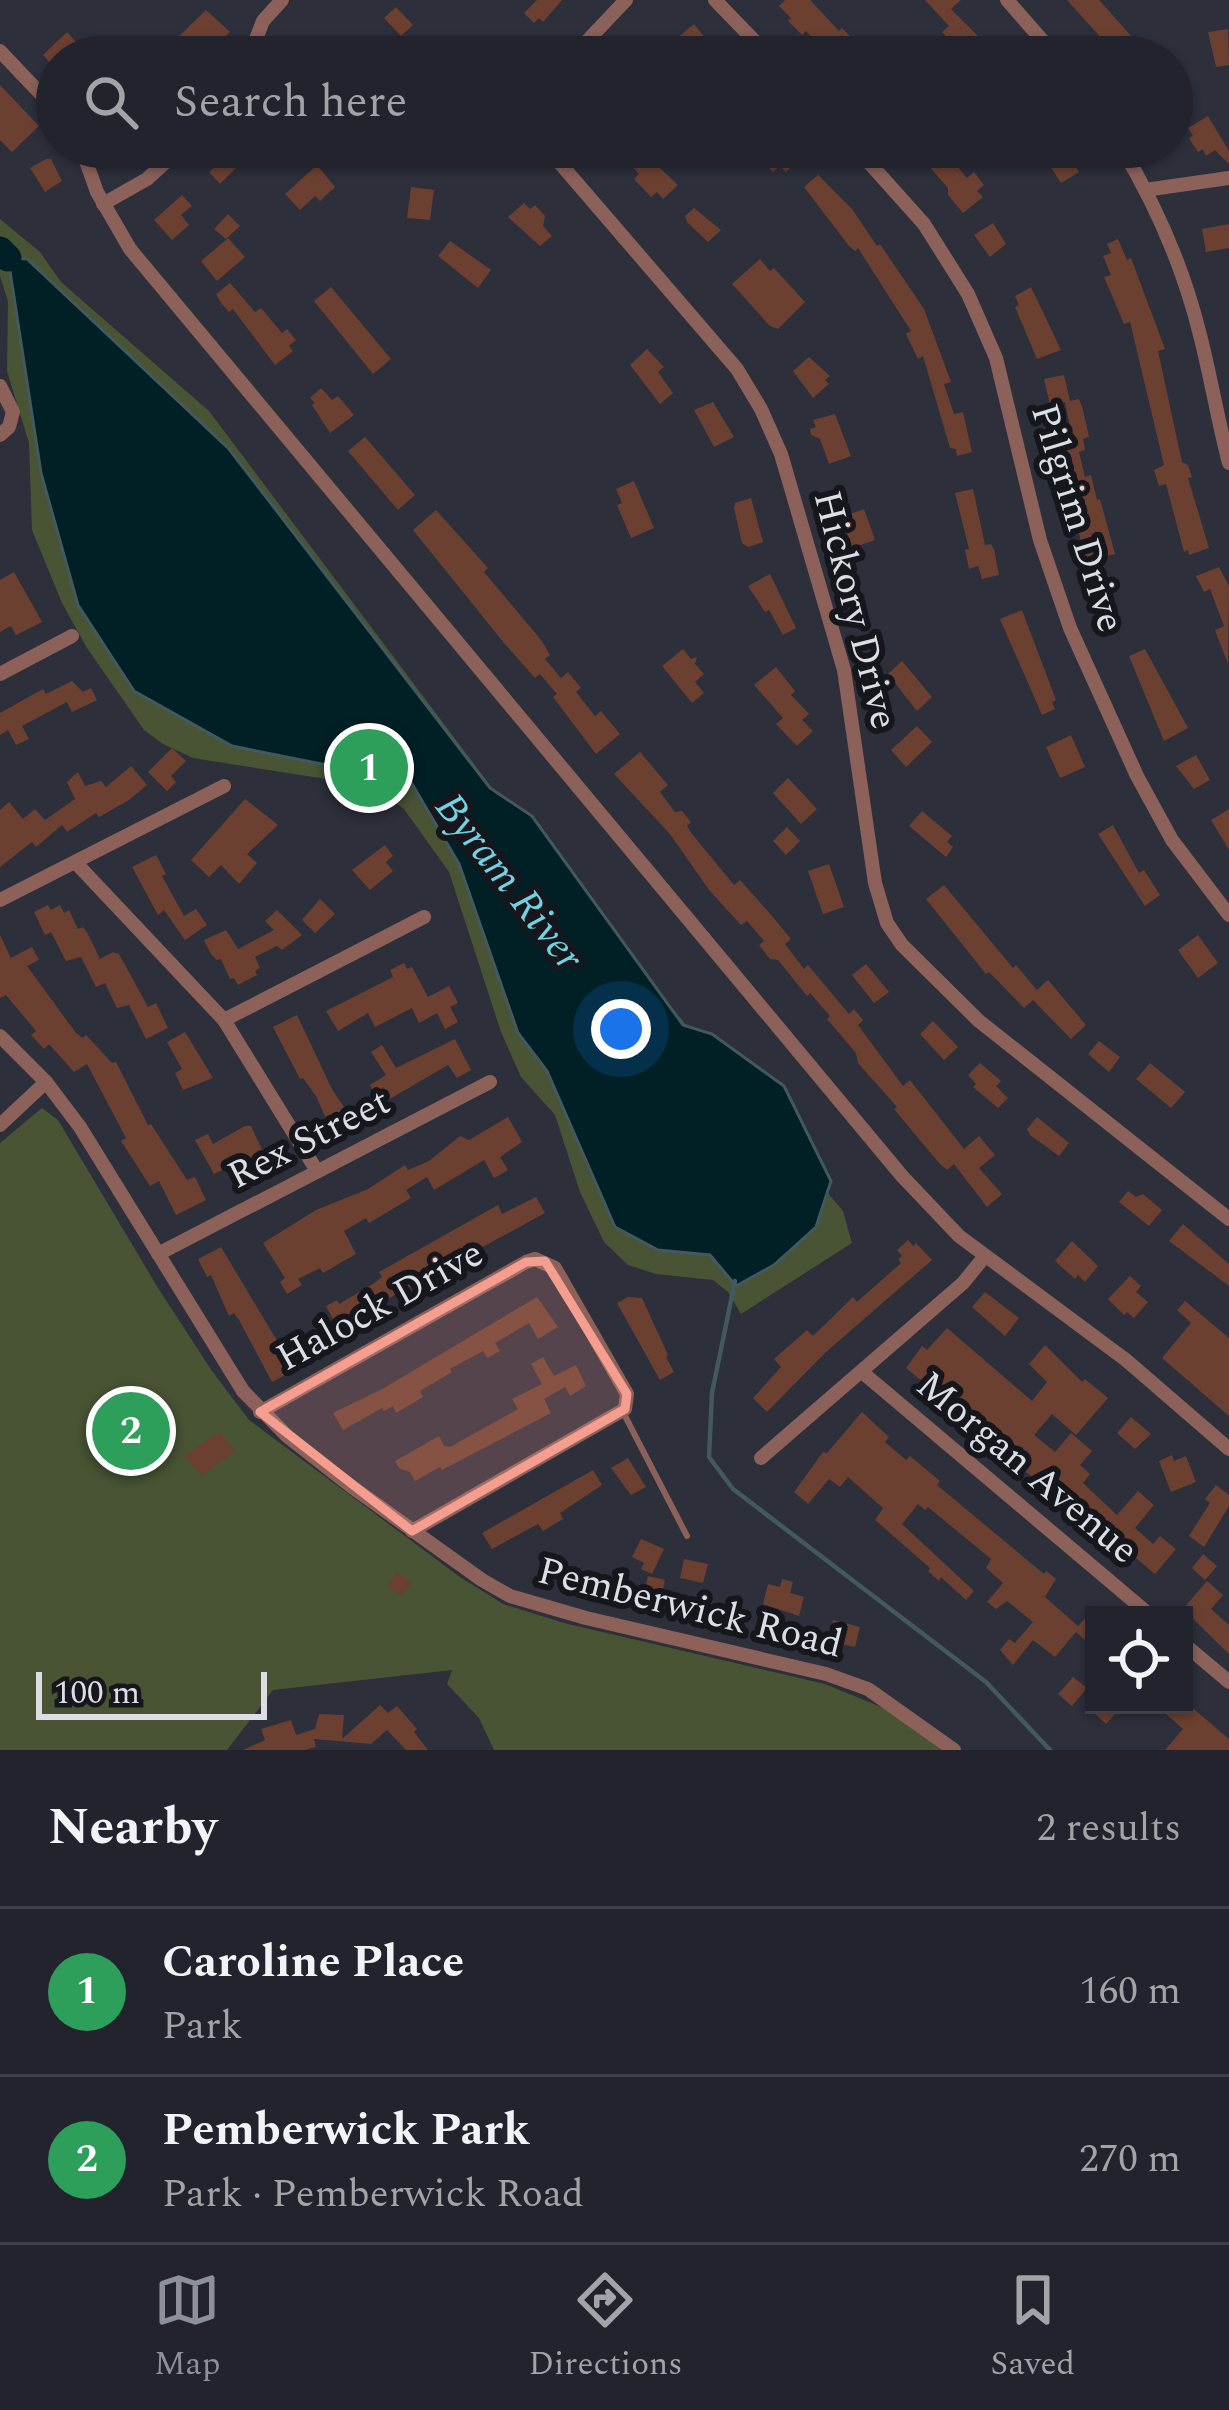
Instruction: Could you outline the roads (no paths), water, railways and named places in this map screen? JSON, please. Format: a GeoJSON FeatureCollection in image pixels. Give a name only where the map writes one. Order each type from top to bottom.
{"type":"FeatureCollection","features":[{"type":"Feature","properties":{"kind":"street"},"geometry":{"type":"LineString","coordinates":[[257,36],[263,21],[282,0]]}},
{"type":"Feature","properties":{"kind":"street"},"geometry":{"type":"LineString","coordinates":[[591,36],[626,0]]}},
{"type":"Feature","properties":{"kind":"street"},"geometry":{"type":"LineString","coordinates":[[715,0],[750,36]]}},
{"type":"Feature","properties":{"kind":"street"},"geometry":{"type":"LineString","coordinates":[[1006,0],[1038,36]]}},
{"type":"Feature","properties":{"kind":"street"},"geometry":{"type":"LineString","coordinates":[[0,51],[36,90]]}},
{"type":"Feature","properties":{"kind":"street"},"geometry":{"type":"LineString","coordinates":[[89,168],[103,204],[141,262],[902,1176],[959,1236],[1126,1360],[1229,1449]]}},
{"type":"Feature","properties":{"kind":"street"},"geometry":{"type":"LineString","coordinates":[[103,204],[158,168]]}},
{"type":"Feature","properties":{"kind":"street","name":"Hickory Drive"},"geometry":{"type":"LineString","coordinates":[[564,168],[737,369],[769,425],[838,644],[875,883],[887,923],[902,945],[979,1021],[1229,1219]]}},
{"type":"Feature","properties":{"kind":"street","name":"Pilgrim Drive"},"geometry":{"type":"LineString","coordinates":[[874,168],[924,224],[968,294],[996,358],[1040,540],[1070,628],[1137,776],[1172,840],[1229,915]]}},
{"type":"Feature","properties":{"kind":"street"},"geometry":{"type":"LineString","coordinates":[[1132,168],[1200,332],[1229,463]]}},
{"type":"Feature","properties":{"kind":"street"},"geometry":{"type":"LineString","coordinates":[[1145,190],[1229,178]]}},
{"type":"Feature","properties":{"kind":"street"},"geometry":{"type":"LineString","coordinates":[[0,386],[13,412],[0,435]]}},
{"type":"Feature","properties":{"kind":"street"},"geometry":{"type":"LineString","coordinates":[[0,674],[72,636]]}},
{"type":"Feature","properties":{"kind":"street"},"geometry":{"type":"LineString","coordinates":[[0,900],[224,786]]}},
{"type":"Feature","properties":{"kind":"street"},"geometry":{"type":"LineString","coordinates":[[76,863],[224,1020],[317,1171]]}},
{"type":"Feature","properties":{"kind":"street"},"geometry":{"type":"LineString","coordinates":[[224,1020],[424,917]]}},
{"type":"Feature","properties":{"kind":"street","name":"Pemberwick Road"},"geometry":{"type":"LineString","coordinates":[[0,1036],[46,1082],[80,1127],[221,1360],[260,1412],[412,1531],[482,1580],[527,1603],[803,1667],[868,1689],[954,1750]]}},
{"type":"Feature","properties":{"kind":"street"},"geometry":{"type":"LineString","coordinates":[[0,1125],[46,1082]]}},
{"type":"Feature","properties":{"kind":"street","name":"Rex Street"},"geometry":{"type":"LineString","coordinates":[[158,1254],[490,1082]]}},
{"type":"Feature","properties":{"kind":"street"},"geometry":{"type":"LineString","coordinates":[[761,1458],[963,1283],[985,1256]]}},
{"type":"Feature","properties":{"kind":"street","name":"Halock Drive"},"geometry":{"type":"LineString","coordinates":[[260,1412],[535,1259],[555,1268],[564,1279],[627,1394],[622,1411]]}},
{"type":"Feature","properties":{"kind":"street","name":"Morgan Avenue"},"geometry":{"type":"LineString","coordinates":[[862,1372],[1139,1606]]}},
{"type":"Feature","properties":{"kind":"street"},"geometry":{"type":"LineString","coordinates":[[412,1531],[622,1411]]}},
{"type":"Feature","properties":{"kind":"street"},"geometry":{"type":"LineString","coordinates":[[1193,1652],[1229,1682]]}},
{"type":"Feature","properties":{"kind":"lane"},"geometry":{"type":"LineString","coordinates":[[622,1411],[687,1536]]}},
{"type":"Feature","properties":{"kind":"water"},"geometry":{"type":"Polygon","coordinates":[[[8,258],[27,259],[229,449],[490,788],[532,816],[683,1025],[712,1034],[784,1086],[831,1181],[816,1227],[774,1265],[736,1286],[710,1255],[658,1250],[615,1227],[547,1071],[518,1033],[459,864],[411,782],[232,746],[134,691],[78,605],[41,473],[8,258]]]}},
{"type":"Feature","properties":{"kind":"waterway","name":"Byram River"},"geometry":{"type":"LineString","coordinates":[[0,250],[8,258]]}},
{"type":"Feature","properties":{"kind":"waterway","name":"Byram River"},"geometry":{"type":"LineString","coordinates":[[735,1281],[712,1393],[709,1457],[733,1489],[986,1682],[1050,1750]]}},
{"type":"Feature","properties":{"kind":"place","name":"Caroline Place"},"geometry":{"type":"Point","coordinates":[369,768]}},
{"type":"Feature","properties":{"kind":"place","name":"Pemberwick Park"},"geometry":{"type":"Point","coordinates":[131,1431]}}]}
